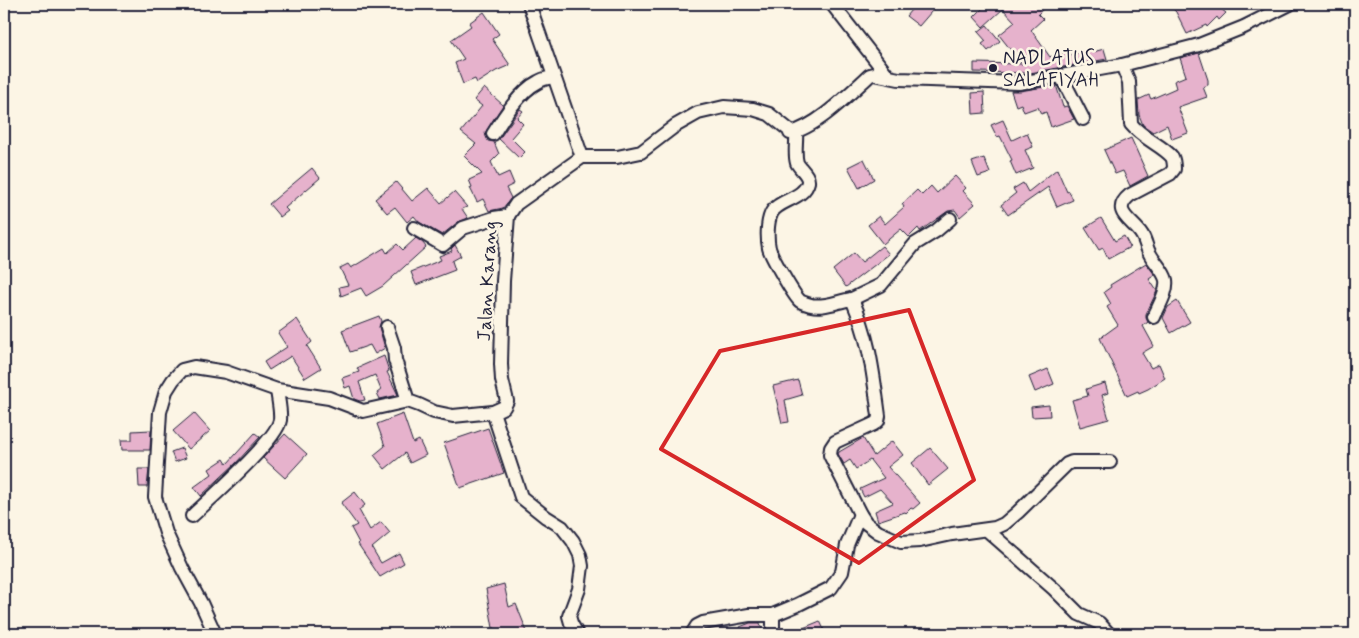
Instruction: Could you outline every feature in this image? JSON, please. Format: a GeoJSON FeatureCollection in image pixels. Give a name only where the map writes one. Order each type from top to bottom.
{"type":"FeatureCollection","features":[{"type":"Feature","properties":{"kind":"street"},"geometry":{"type":"LineString","coordinates":[[529,4],[582,157],[617,157],[641,152],[675,126],[698,113],[724,108],[753,109],[764,112],[789,130],[790,134],[813,122],[874,74],[899,79],[1019,83],[1122,64],[1199,45],[1244,27],[1290,4]]}},
{"type":"Feature","properties":{"kind":"street"},"geometry":{"type":"LineString","coordinates":[[832,4],[888,76]]}},
{"type":"Feature","properties":{"kind":"street"},"geometry":{"type":"LineString","coordinates":[[1122,64],[1129,82],[1131,124],[1145,138],[1171,157],[1174,163],[1174,169],[1170,174],[1130,195],[1122,205],[1125,217],[1143,236],[1149,253],[1166,280],[1166,291],[1154,318]]}},
{"type":"Feature","properties":{"kind":"street"},"geometry":{"type":"LineString","coordinates":[[493,134],[502,120],[526,92],[538,82],[553,76]]}},
{"type":"Feature","properties":{"kind":"street"},"geometry":{"type":"LineString","coordinates":[[1061,76],[1083,119]]}},
{"type":"Feature","properties":{"kind":"street"},"geometry":{"type":"LineString","coordinates":[[796,132],[796,158],[806,176],[808,184],[796,197],[776,207],[770,214],[768,239],[769,250],[790,288],[800,301],[819,306],[852,299],[870,292],[881,285],[915,244],[950,219]]}},
{"type":"Feature","properties":{"kind":"street","name":"Jalan Karang"},"geometry":{"type":"LineString","coordinates":[[493,412],[504,407],[507,401],[501,364],[503,281],[508,216],[516,204],[582,157]]}},
{"type":"Feature","properties":{"kind":"street"},"geometry":{"type":"LineString","coordinates":[[414,228],[442,245],[463,228],[494,218],[508,216]]}},
{"type":"Feature","properties":{"kind":"street"},"geometry":{"type":"LineString","coordinates":[[852,299],[868,341],[879,416],[878,421],[874,424],[835,442],[831,448],[830,455],[860,514],[866,523],[878,532],[901,542],[920,541],[952,534],[988,530],[1004,524],[1067,464],[1072,462],[1110,462]]}},
{"type":"Feature","properties":{"kind":"street"},"geometry":{"type":"LineString","coordinates":[[387,327],[408,401]]}},
{"type":"Feature","properties":{"kind":"street"},"geometry":{"type":"LineString","coordinates":[[215,634],[166,533],[155,497],[160,412],[166,391],[182,370],[194,367],[226,372],[277,390],[329,398],[363,411],[408,401],[434,412],[453,416],[493,412],[521,497],[562,527],[580,554],[582,566],[579,589],[569,616],[577,634]]}},
{"type":"Feature","properties":{"kind":"street"},"geometry":{"type":"LineString","coordinates":[[192,516],[264,447],[277,430],[280,420],[277,390]]}},
{"type":"Feature","properties":{"kind":"street"},"geometry":{"type":"LineString","coordinates":[[692,634],[697,626],[703,623],[749,615],[773,615],[797,606],[832,588],[842,572],[847,544],[860,514]]}},
{"type":"Feature","properties":{"kind":"street"},"geometry":{"type":"LineString","coordinates":[[988,530],[1079,614],[1099,622],[1109,634]]}},
{"type":"Feature","properties":{"kind":"street"},"geometry":{"type":"LineString","coordinates":[[773,615],[773,634]]}},
{"type":"Feature","properties":{"kind":"highlighted area"},"geometry":{"type":"Polygon","coordinates":[[[909,310],[974,480],[859,563],[661,449],[720,351],[909,310]]]}},
{"type":"Feature","properties":{"kind":"building"},"geometry":{"type":"Polygon","coordinates":[[[916,4],[938,4],[919,26],[906,16],[916,4]]]}},
{"type":"Feature","properties":{"kind":"building"},"geometry":{"type":"Polygon","coordinates":[[[987,4],[1048,4],[1038,14],[1043,19],[1031,30],[1050,57],[1066,51],[1067,56],[1092,49],[1093,52],[1104,49],[1107,59],[1030,73],[974,72],[974,63],[1022,64],[999,35],[1015,22],[1003,9],[983,27],[974,17],[987,4]]]}},
{"type":"Feature","properties":{"kind":"building"},"geometry":{"type":"Polygon","coordinates":[[[1168,4],[1228,4],[1221,9],[1226,13],[1219,20],[1217,17],[1207,27],[1206,25],[1187,34],[1176,12],[1168,4]]]}},
{"type":"Feature","properties":{"kind":"building"},"geometry":{"type":"Polygon","coordinates":[[[484,12],[499,34],[492,39],[510,65],[477,83],[475,79],[463,84],[455,63],[464,59],[451,40],[471,26],[469,23],[484,12]]]}},
{"type":"Feature","properties":{"kind":"building"},"geometry":{"type":"Polygon","coordinates":[[[987,25],[1000,41],[988,51],[982,44],[986,41],[978,32],[987,25]]]}},
{"type":"Feature","properties":{"kind":"building"},"geometry":{"type":"Polygon","coordinates":[[[1199,53],[1208,80],[1208,85],[1203,87],[1207,97],[1178,107],[1188,133],[1172,139],[1167,125],[1153,132],[1143,125],[1139,115],[1138,100],[1149,95],[1151,99],[1176,88],[1174,81],[1186,76],[1180,58],[1199,53]]]}},
{"type":"Feature","properties":{"kind":"building"},"geometry":{"type":"Polygon","coordinates":[[[1056,85],[1063,107],[1067,106],[1074,119],[1051,127],[1046,112],[1041,114],[1038,107],[1024,112],[1021,104],[1016,106],[1011,91],[1020,91],[1056,85]]]}},
{"type":"Feature","properties":{"kind":"building"},"geometry":{"type":"Polygon","coordinates":[[[484,88],[503,105],[485,133],[488,141],[494,142],[499,154],[491,162],[498,177],[509,172],[514,184],[506,188],[511,198],[503,208],[489,211],[483,199],[477,202],[470,188],[472,187],[469,180],[482,174],[464,156],[476,144],[461,132],[482,106],[474,100],[484,88]]]}},
{"type":"Feature","properties":{"kind":"building"},"geometry":{"type":"Polygon","coordinates":[[[984,92],[985,113],[973,114],[972,93],[984,92]]]}},
{"type":"Feature","properties":{"kind":"building"},"geometry":{"type":"Polygon","coordinates":[[[520,109],[523,111],[517,118],[523,124],[511,138],[525,152],[519,158],[499,139],[520,109]]]}},
{"type":"Feature","properties":{"kind":"building"},"geometry":{"type":"Polygon","coordinates":[[[1003,120],[1012,140],[1027,133],[1033,147],[1025,150],[1033,168],[1016,175],[1010,161],[1012,160],[1000,136],[997,137],[991,125],[1003,120]]]}},
{"type":"Feature","properties":{"kind":"building"},"geometry":{"type":"Polygon","coordinates":[[[1131,138],[1148,176],[1130,186],[1123,171],[1115,174],[1104,150],[1131,138]]]}},
{"type":"Feature","properties":{"kind":"building"},"geometry":{"type":"Polygon","coordinates":[[[984,158],[990,173],[978,177],[972,162],[984,158]]]}},
{"type":"Feature","properties":{"kind":"building"},"geometry":{"type":"Polygon","coordinates":[[[864,159],[874,179],[859,188],[848,167],[864,159]]]}},
{"type":"Feature","properties":{"kind":"building"},"geometry":{"type":"Polygon","coordinates":[[[312,168],[320,178],[285,208],[288,211],[280,217],[269,204],[312,168]]]}},
{"type":"Feature","properties":{"kind":"building"},"geometry":{"type":"Polygon","coordinates":[[[1057,169],[1067,192],[1069,191],[1073,200],[1057,207],[1048,187],[1008,215],[1001,205],[1016,193],[1013,189],[1023,183],[1028,192],[1057,169]]]}},
{"type":"Feature","properties":{"kind":"building"},"geometry":{"type":"Polygon","coordinates":[[[955,176],[966,188],[963,191],[975,204],[960,217],[955,210],[948,211],[920,231],[918,228],[909,237],[901,229],[883,244],[868,225],[879,216],[885,224],[904,207],[902,204],[917,190],[922,195],[931,186],[937,193],[955,176]]]}},
{"type":"Feature","properties":{"kind":"building"},"geometry":{"type":"Polygon","coordinates":[[[396,182],[412,201],[428,188],[441,203],[454,192],[467,207],[462,209],[468,218],[458,222],[442,235],[419,222],[414,216],[407,222],[395,207],[387,213],[375,199],[396,182]]]}},
{"type":"Feature","properties":{"kind":"building"},"geometry":{"type":"Polygon","coordinates":[[[1101,218],[1115,241],[1124,236],[1130,247],[1108,259],[1103,248],[1099,250],[1085,228],[1101,218]]]}},
{"type":"Feature","properties":{"kind":"building"},"geometry":{"type":"Polygon","coordinates":[[[416,238],[426,247],[383,286],[366,296],[361,288],[341,296],[339,287],[348,285],[340,268],[348,264],[351,268],[384,248],[387,253],[397,244],[403,250],[416,238]]]}},
{"type":"Feature","properties":{"kind":"building"},"geometry":{"type":"Polygon","coordinates":[[[455,245],[461,256],[452,261],[455,270],[416,285],[411,272],[441,260],[439,256],[452,251],[451,249],[455,245]]]}},
{"type":"Feature","properties":{"kind":"building"},"geometry":{"type":"Polygon","coordinates":[[[882,246],[889,254],[846,287],[833,270],[854,253],[862,262],[882,246]]]}},
{"type":"Feature","properties":{"kind":"building"},"geometry":{"type":"Polygon","coordinates":[[[1146,263],[1155,275],[1149,279],[1157,291],[1146,314],[1148,322],[1143,326],[1154,346],[1142,353],[1151,368],[1159,364],[1165,378],[1148,389],[1127,396],[1100,338],[1118,325],[1107,307],[1111,304],[1104,292],[1111,287],[1110,285],[1146,263]]]}},
{"type":"Feature","properties":{"kind":"building"},"geometry":{"type":"Polygon","coordinates":[[[1177,301],[1190,322],[1171,333],[1163,318],[1168,307],[1177,301]]]}},
{"type":"Feature","properties":{"kind":"building"},"geometry":{"type":"Polygon","coordinates":[[[379,316],[381,321],[379,327],[385,348],[375,354],[370,345],[350,352],[342,330],[379,316]]]}},
{"type":"Feature","properties":{"kind":"building"},"geometry":{"type":"Polygon","coordinates":[[[297,319],[312,342],[307,346],[321,368],[305,378],[291,356],[269,370],[264,362],[287,347],[278,333],[297,319]]]}},
{"type":"Feature","properties":{"kind":"building"},"geometry":{"type":"Polygon","coordinates":[[[384,356],[389,371],[387,372],[398,395],[380,399],[377,393],[381,390],[375,375],[359,382],[365,400],[354,399],[350,386],[345,388],[342,378],[359,372],[357,368],[384,356]]]}},
{"type":"Feature","properties":{"kind":"building"},"geometry":{"type":"Polygon","coordinates":[[[1048,369],[1054,384],[1035,392],[1029,377],[1048,369]]]}},
{"type":"Feature","properties":{"kind":"building"},"geometry":{"type":"Polygon","coordinates":[[[798,380],[802,395],[785,400],[789,422],[782,423],[773,386],[798,380]]]}},
{"type":"Feature","properties":{"kind":"building"},"geometry":{"type":"Polygon","coordinates":[[[1105,383],[1108,393],[1102,395],[1109,419],[1080,427],[1072,400],[1088,396],[1086,389],[1105,383]]]}},
{"type":"Feature","properties":{"kind":"building"},"geometry":{"type":"Polygon","coordinates":[[[1049,405],[1050,416],[1032,417],[1031,407],[1049,405]]]}},
{"type":"Feature","properties":{"kind":"building"},"geometry":{"type":"Polygon","coordinates":[[[194,413],[210,431],[189,449],[173,431],[194,413]]]}},
{"type":"Feature","properties":{"kind":"building"},"geometry":{"type":"Polygon","coordinates":[[[403,414],[413,443],[419,440],[426,455],[410,463],[405,453],[385,469],[374,455],[385,446],[377,424],[403,414]]]}},
{"type":"Feature","properties":{"kind":"building"},"geometry":{"type":"Polygon","coordinates":[[[488,428],[504,473],[460,488],[444,443],[488,428]]]}},
{"type":"Feature","properties":{"kind":"building"},"geometry":{"type":"Polygon","coordinates":[[[151,430],[150,450],[122,450],[121,440],[132,440],[132,431],[151,430]]]}},
{"type":"Feature","properties":{"kind":"building"},"geometry":{"type":"Polygon","coordinates":[[[255,433],[260,437],[201,496],[194,487],[212,474],[209,469],[224,459],[227,464],[255,433]]]}},
{"type":"Feature","properties":{"kind":"building"},"geometry":{"type":"Polygon","coordinates":[[[285,434],[307,454],[285,478],[263,458],[285,434]]]}},
{"type":"Feature","properties":{"kind":"building"},"geometry":{"type":"Polygon","coordinates":[[[863,438],[874,456],[892,441],[903,455],[888,467],[920,503],[913,509],[911,508],[906,513],[878,521],[875,511],[893,503],[880,489],[864,497],[860,489],[884,478],[870,460],[856,469],[850,460],[844,464],[838,454],[863,438]]]}},
{"type":"Feature","properties":{"kind":"building"},"geometry":{"type":"Polygon","coordinates":[[[182,448],[186,458],[175,462],[171,452],[182,448]]]}},
{"type":"Feature","properties":{"kind":"building"},"geometry":{"type":"Polygon","coordinates":[[[930,448],[948,469],[928,485],[912,463],[930,448]]]}},
{"type":"Feature","properties":{"kind":"building"},"geometry":{"type":"Polygon","coordinates":[[[138,469],[149,469],[147,487],[139,487],[138,469]]]}},
{"type":"Feature","properties":{"kind":"building"},"geometry":{"type":"Polygon","coordinates":[[[355,492],[365,505],[359,510],[370,530],[381,522],[390,533],[372,548],[381,563],[399,553],[404,563],[380,577],[358,544],[351,528],[357,525],[341,503],[355,492]]]}},
{"type":"Feature","properties":{"kind":"building"},"geometry":{"type":"Polygon","coordinates":[[[504,584],[509,607],[516,604],[528,634],[496,634],[495,628],[493,628],[486,589],[504,584]]]}},
{"type":"Feature","properties":{"kind":"building"},"geometry":{"type":"Polygon","coordinates":[[[820,621],[826,634],[789,634],[820,621]]]}},
{"type":"Feature","properties":{"kind":"building"},"geometry":{"type":"Polygon","coordinates":[[[750,623],[760,623],[764,634],[743,634],[740,627],[750,623]]]}},
{"type":"Feature","properties":{"kind":"place","name":"NADLATUS SALAFIYAH"},"geometry":{"type":"Point","coordinates":[993,68]}}]}
